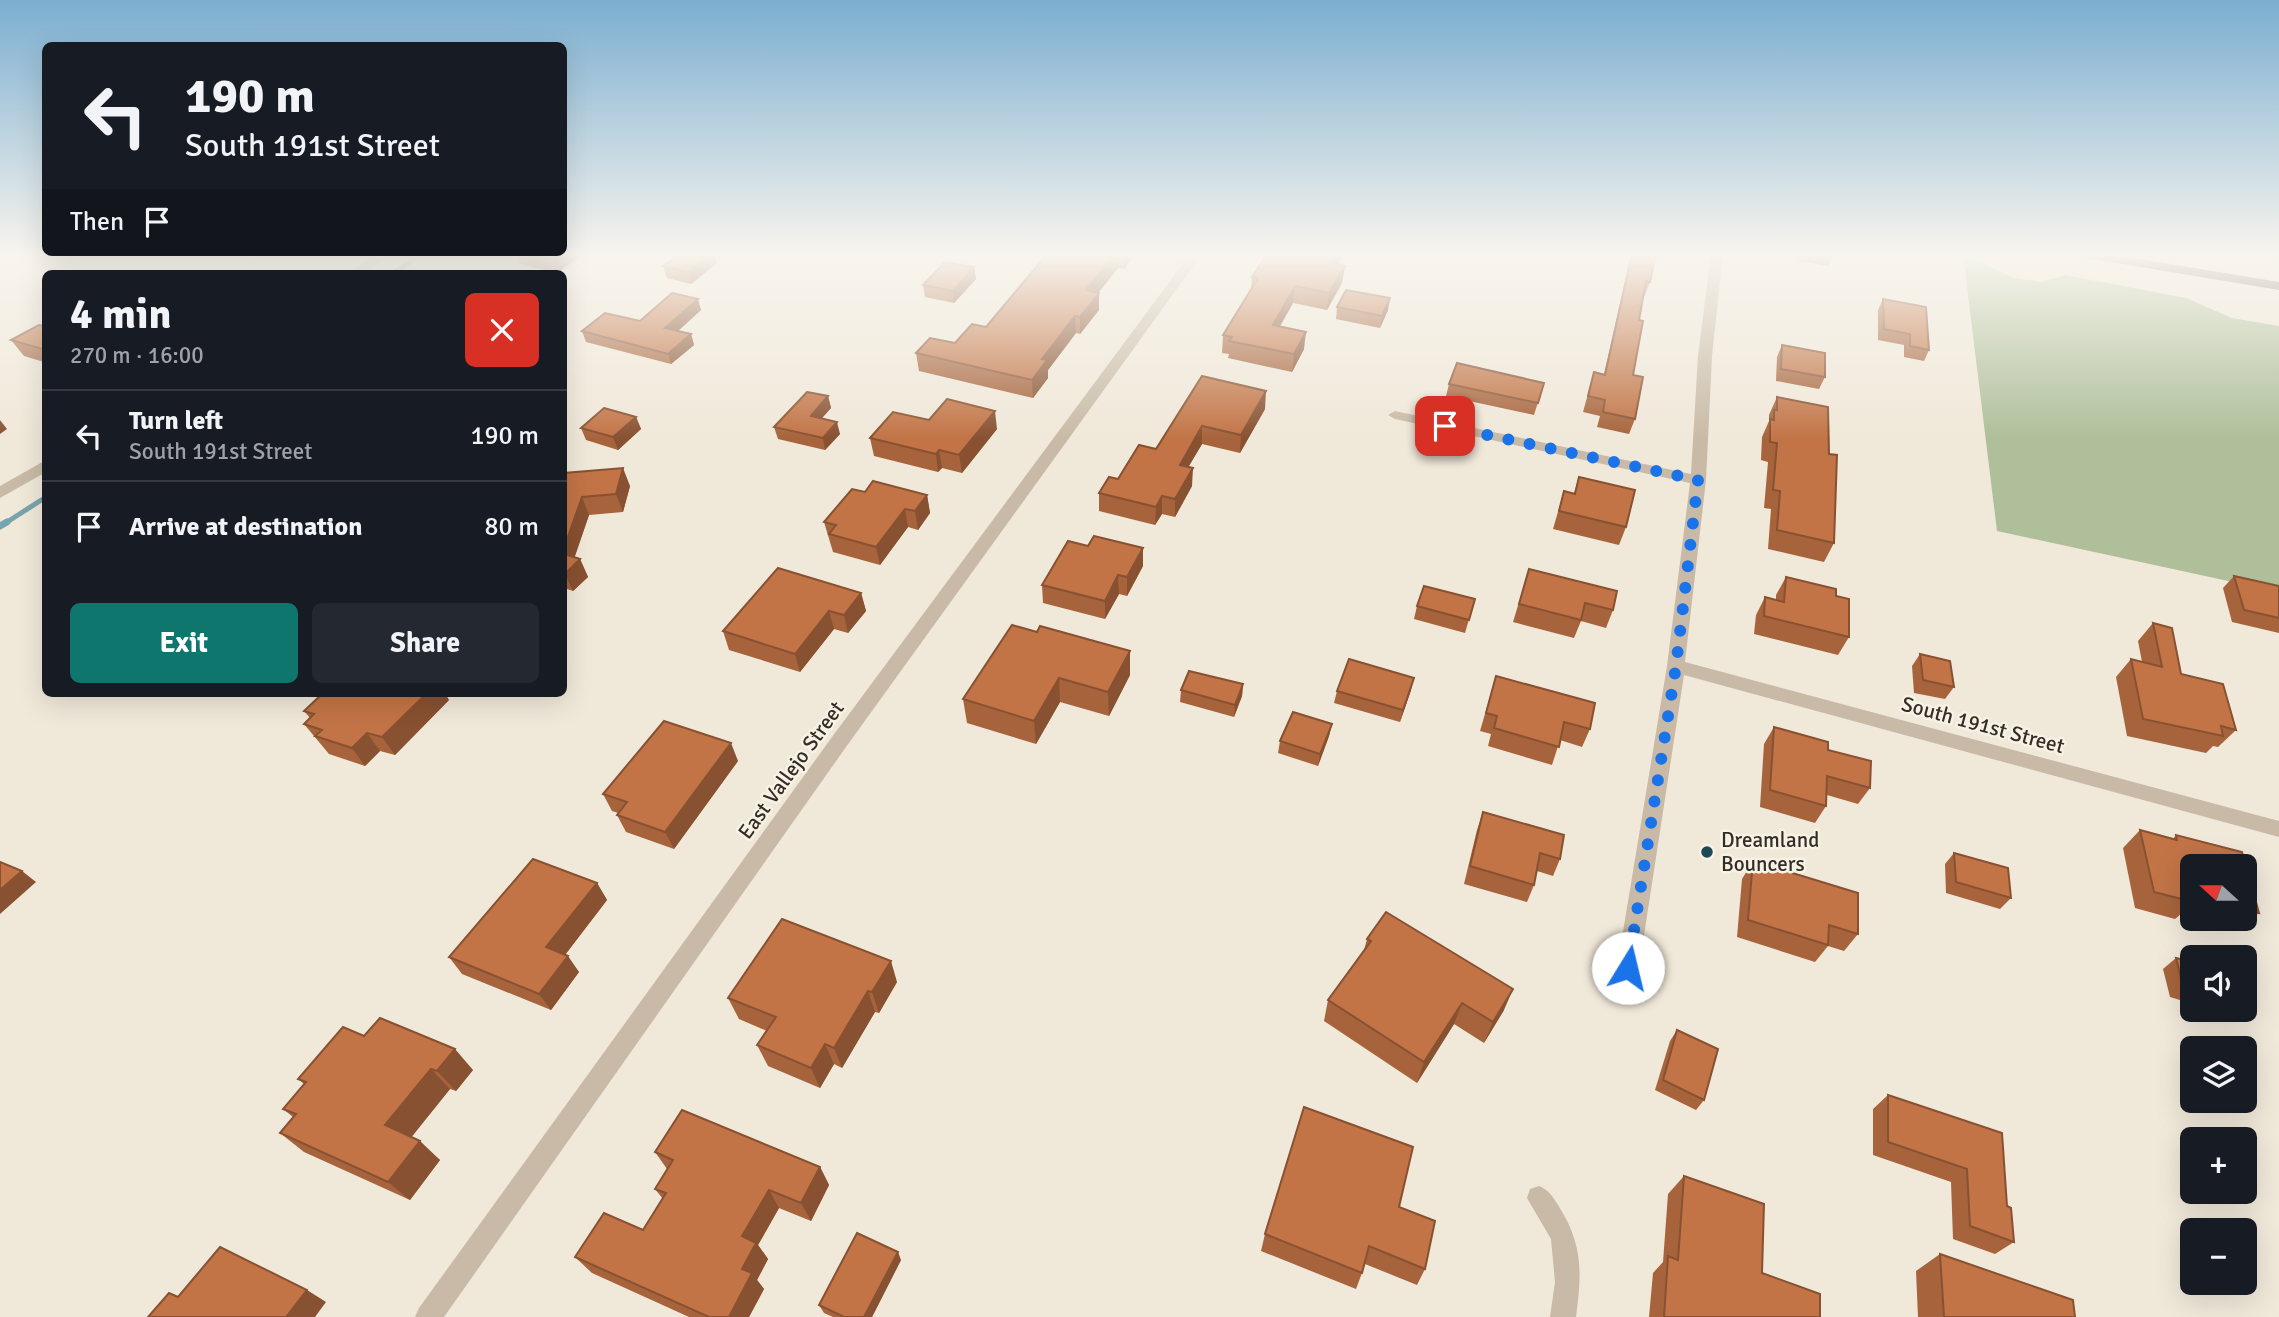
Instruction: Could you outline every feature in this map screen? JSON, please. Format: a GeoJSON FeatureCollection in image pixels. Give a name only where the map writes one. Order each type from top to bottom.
{"type":"FeatureCollection","features":[{"type":"Feature","properties":{"kind":"street","name":"East Vallejo Street"},"geometry":{"type":"LineString","coordinates":[[428,1317],[831,752],[1151,315]]}},
{"type":"Feature","properties":{"kind":"street"},"geometry":{"type":"LineString","coordinates":[[1628,968],[1676,666],[1698,480],[1710,315]]}},
{"type":"Feature","properties":{"kind":"street"},"geometry":{"type":"LineString","coordinates":[[1395,415],[1698,480]]}},
{"type":"Feature","properties":{"kind":"street"},"geometry":{"type":"LineString","coordinates":[[0,493],[42,467]]}},
{"type":"Feature","properties":{"kind":"street","name":"South 191st Street"},"geometry":{"type":"LineString","coordinates":[[1676,666],[2279,829]]}},
{"type":"Feature","properties":{"kind":"street"},"geometry":{"type":"LineString","coordinates":[[1539,1199],[1563,1236],[1568,1282],[1563,1317]]}},
{"type":"Feature","properties":{"kind":"green space"},"geometry":{"type":"Polygon","coordinates":[[[1971,315],[2226,315],[2279,326],[2279,592],[1997,531],[1971,315]]]}},
{"type":"Feature","properties":{"kind":"building"},"geometry":{"type":"Polygon","coordinates":[[[602,315],[640,321],[646,315],[679,315],[665,328],[691,334],[668,354],[582,331],[602,315]]]}},
{"type":"Feature","properties":{"kind":"building"},"geometry":{"type":"Polygon","coordinates":[[[996,315],[1081,315],[1075,316],[1042,359],[1047,360],[1032,380],[916,353],[930,338],[955,343],[972,324],[986,327],[996,315]]]}},
{"type":"Feature","properties":{"kind":"building"},"geometry":{"type":"Polygon","coordinates":[[[1235,315],[1278,315],[1273,325],[1306,332],[1294,354],[1229,341],[1232,337],[1223,335],[1235,315]]]}},
{"type":"Feature","properties":{"kind":"building"},"geometry":{"type":"Polygon","coordinates":[[[1618,315],[1640,315],[1639,320],[1643,321],[1633,375],[1643,377],[1635,419],[1603,412],[1605,400],[1588,396],[1594,372],[1605,375],[1618,315]]]}},
{"type":"Feature","properties":{"kind":"building"},"geometry":{"type":"Polygon","coordinates":[[[1884,315],[1927,315],[1929,350],[1910,346],[1910,334],[1884,329],[1884,315]]]}},
{"type":"Feature","properties":{"kind":"building"},"geometry":{"type":"Polygon","coordinates":[[[39,325],[42,325],[42,349],[11,340],[39,325]]]}},
{"type":"Feature","properties":{"kind":"building"},"geometry":{"type":"Polygon","coordinates":[[[1782,345],[1825,353],[1825,377],[1781,369],[1782,345]]]}},
{"type":"Feature","properties":{"kind":"building"},"geometry":{"type":"Polygon","coordinates":[[[1457,363],[1544,383],[1538,403],[1449,384],[1457,363]]]}},
{"type":"Feature","properties":{"kind":"building"},"geometry":{"type":"Polygon","coordinates":[[[1202,376],[1266,391],[1241,435],[1202,426],[1180,465],[1193,468],[1175,499],[1162,496],[1156,507],[1099,493],[1109,477],[1118,479],[1139,445],[1156,449],[1202,376]]]}},
{"type":"Feature","properties":{"kind":"building"},"geometry":{"type":"Polygon","coordinates":[[[807,392],[828,396],[811,416],[837,422],[823,438],[774,427],[807,392]]]}},
{"type":"Feature","properties":{"kind":"building"},"geometry":{"type":"Polygon","coordinates":[[[1777,397],[1828,407],[1829,454],[1837,455],[1834,543],[1777,530],[1780,491],[1773,490],[1777,443],[1770,442],[1770,419],[1774,420],[1777,397]]]}},
{"type":"Feature","properties":{"kind":"building"},"geometry":{"type":"Polygon","coordinates":[[[947,399],[995,411],[959,455],[939,450],[936,454],[870,438],[893,412],[929,420],[947,399]]]}},
{"type":"Feature","properties":{"kind":"building"},"geometry":{"type":"Polygon","coordinates":[[[604,408],[636,417],[613,437],[581,428],[604,408]]]}},
{"type":"Feature","properties":{"kind":"building"},"geometry":{"type":"Polygon","coordinates":[[[623,468],[616,494],[582,497],[567,540],[567,473],[623,468]]]}},
{"type":"Feature","properties":{"kind":"building"},"geometry":{"type":"Polygon","coordinates":[[[1579,477],[1635,490],[1626,527],[1559,511],[1564,491],[1575,494],[1579,477]]]}},
{"type":"Feature","properties":{"kind":"building"},"geometry":{"type":"Polygon","coordinates":[[[873,481],[927,495],[915,511],[905,509],[876,547],[829,534],[836,525],[824,522],[852,489],[865,492],[873,481]]]}},
{"type":"Feature","properties":{"kind":"building"},"geometry":{"type":"Polygon","coordinates":[[[1094,536],[1143,548],[1127,577],[1118,575],[1105,601],[1042,585],[1068,541],[1088,546],[1094,536]]]}},
{"type":"Feature","properties":{"kind":"building"},"geometry":{"type":"Polygon","coordinates":[[[567,555],[580,559],[567,572],[567,555]]]}},
{"type":"Feature","properties":{"kind":"building"},"geometry":{"type":"Polygon","coordinates":[[[778,568],[861,593],[844,615],[829,611],[795,654],[723,631],[778,568]]]}},
{"type":"Feature","properties":{"kind":"building"},"geometry":{"type":"Polygon","coordinates":[[[1529,569],[1617,591],[1613,610],[1585,603],[1581,620],[1519,604],[1529,569]]]}},
{"type":"Feature","properties":{"kind":"building"},"geometry":{"type":"Polygon","coordinates":[[[2234,576],[2279,586],[2279,618],[2244,610],[2234,576]]]}},
{"type":"Feature","properties":{"kind":"building"},"geometry":{"type":"Polygon","coordinates":[[[1786,577],[1836,589],[1836,596],[1849,599],[1849,637],[1764,616],[1765,597],[1784,602],[1786,577]]]}},
{"type":"Feature","properties":{"kind":"building"},"geometry":{"type":"Polygon","coordinates":[[[1424,586],[1475,599],[1469,620],[1417,606],[1424,586]]]}},
{"type":"Feature","properties":{"kind":"building"},"geometry":{"type":"Polygon","coordinates":[[[2153,623],[2172,628],[2181,674],[2223,684],[2236,730],[2221,726],[2223,736],[2143,719],[2131,659],[2162,667],[2153,623]]]}},
{"type":"Feature","properties":{"kind":"building"},"geometry":{"type":"Polygon","coordinates":[[[1012,625],[1037,632],[1040,626],[1130,651],[1108,692],[1059,678],[1034,721],[963,699],[1012,625]]]}},
{"type":"Feature","properties":{"kind":"building"},"geometry":{"type":"Polygon","coordinates":[[[1920,654],[1950,661],[1954,687],[1923,680],[1920,654]]]}},
{"type":"Feature","properties":{"kind":"building"},"geometry":{"type":"Polygon","coordinates":[[[1349,659],[1414,678],[1403,710],[1337,691],[1349,659]]]}},
{"type":"Feature","properties":{"kind":"building"},"geometry":{"type":"Polygon","coordinates":[[[1189,671],[1243,684],[1235,705],[1181,690],[1189,671]]]}},
{"type":"Feature","properties":{"kind":"building"},"geometry":{"type":"Polygon","coordinates":[[[1496,676],[1595,703],[1590,729],[1564,722],[1559,747],[1494,728],[1497,716],[1486,713],[1496,676]]]}},
{"type":"Feature","properties":{"kind":"building"},"geometry":{"type":"Polygon","coordinates":[[[319,697],[423,697],[382,737],[367,733],[352,748],[315,736],[322,730],[304,724],[314,714],[304,711],[319,697]]]}},
{"type":"Feature","properties":{"kind":"building"},"geometry":{"type":"Polygon","coordinates":[[[1293,712],[1332,724],[1320,754],[1280,741],[1293,712]]]}},
{"type":"Feature","properties":{"kind":"building"},"geometry":{"type":"Polygon","coordinates":[[[664,721],[731,743],[665,832],[617,815],[627,802],[603,794],[664,721]]]}},
{"type":"Feature","properties":{"kind":"building"},"geometry":{"type":"Polygon","coordinates":[[[1774,727],[1828,742],[1828,750],[1871,761],[1870,788],[1827,776],[1826,806],[1770,790],[1774,727]]]}},
{"type":"Feature","properties":{"kind":"building"},"geometry":{"type":"Polygon","coordinates":[[[1483,812],[1564,835],[1560,859],[1540,853],[1534,885],[1470,866],[1483,812]]]}},
{"type":"Feature","properties":{"kind":"building"},"geometry":{"type":"Polygon","coordinates":[[[2140,830],[2177,840],[2176,835],[2242,852],[2180,854],[2180,899],[2154,892],[2140,830]]]}},
{"type":"Feature","properties":{"kind":"building"},"geometry":{"type":"Polygon","coordinates":[[[1954,853],[2008,868],[2011,898],[1956,882],[1954,853]]]}},
{"type":"Feature","properties":{"kind":"building"},"geometry":{"type":"Polygon","coordinates":[[[533,859],[597,883],[546,947],[568,956],[539,994],[449,957],[533,859]]]}},
{"type":"Feature","properties":{"kind":"building"},"geometry":{"type":"Polygon","coordinates":[[[1753,861],[1858,893],[1858,934],[1829,925],[1828,945],[1748,920],[1753,861]]]}},
{"type":"Feature","properties":{"kind":"building"},"geometry":{"type":"Polygon","coordinates":[[[0,862],[22,871],[0,890],[0,862]]]}},
{"type":"Feature","properties":{"kind":"building"},"geometry":{"type":"Polygon","coordinates":[[[1386,912],[1513,989],[1493,1022],[1462,1003],[1424,1062],[1328,1000],[1371,941],[1367,939],[1386,912]]]}},
{"type":"Feature","properties":{"kind":"building"},"geometry":{"type":"Polygon","coordinates":[[[782,919],[891,961],[872,992],[868,991],[834,1048],[825,1044],[811,1068],[757,1045],[776,1017],[728,998],[782,919]]]}},
{"type":"Feature","properties":{"kind":"building"},"geometry":{"type":"Polygon","coordinates":[[[380,1018],[455,1049],[437,1071],[431,1069],[385,1125],[420,1141],[388,1182],[280,1133],[296,1114],[283,1109],[306,1082],[298,1079],[343,1027],[364,1036],[380,1018]]]}},
{"type":"Feature","properties":{"kind":"building"},"geometry":{"type":"Polygon","coordinates":[[[1677,1030],[1718,1049],[1704,1100],[1663,1080],[1677,1030]]]}},
{"type":"Feature","properties":{"kind":"building"},"geometry":{"type":"Polygon","coordinates":[[[1888,1095],[2002,1133],[2007,1206],[2011,1208],[2014,1242],[1970,1226],[1967,1169],[1888,1142],[1888,1095]]]}},
{"type":"Feature","properties":{"kind":"building"},"geometry":{"type":"Polygon","coordinates":[[[1304,1107],[1413,1147],[1399,1207],[1435,1221],[1425,1269],[1369,1246],[1362,1273],[1265,1234],[1304,1107]]]}},
{"type":"Feature","properties":{"kind":"building"},"geometry":{"type":"Polygon","coordinates":[[[682,1110],[820,1167],[801,1203],[769,1190],[742,1236],[756,1243],[742,1269],[752,1273],[729,1317],[709,1317],[575,1257],[604,1213],[643,1230],[666,1193],[655,1189],[673,1160],[655,1152],[682,1110]]]}},
{"type":"Feature","properties":{"kind":"building"},"geometry":{"type":"Polygon","coordinates":[[[1684,1176],[1764,1204],[1762,1273],[1820,1294],[1820,1317],[1664,1317],[1668,1256],[1678,1260],[1684,1176]]]}},
{"type":"Feature","properties":{"kind":"building"},"geometry":{"type":"Polygon","coordinates":[[[857,1233],[898,1252],[864,1317],[844,1317],[819,1305],[857,1233]]]}},
{"type":"Feature","properties":{"kind":"building"},"geometry":{"type":"Polygon","coordinates":[[[220,1247],[307,1290],[286,1317],[148,1317],[169,1293],[178,1297],[220,1247]]]}},
{"type":"Feature","properties":{"kind":"building"},"geometry":{"type":"Polygon","coordinates":[[[1940,1254],[2073,1300],[2075,1317],[1944,1317],[1940,1254]]]}},
{"type":"Feature","properties":{"kind":"waterway"},"geometry":{"type":"LineString","coordinates":[[4,524],[42,500]]}},
{"type":"Feature","properties":{"kind":"waterway"},"geometry":{"type":"LineString","coordinates":[[0,526],[7,522]]}},
{"type":"Feature","properties":{"kind":"place","name":"Dreamland Bouncers"},"geometry":{"type":"Point","coordinates":[1707,852]}},
{"type":"Feature","properties":{"kind":"route"},"geometry":{"type":"LineString","coordinates":[[1445,426],[1698,480],[1676,666],[1628,968]]}}]}
